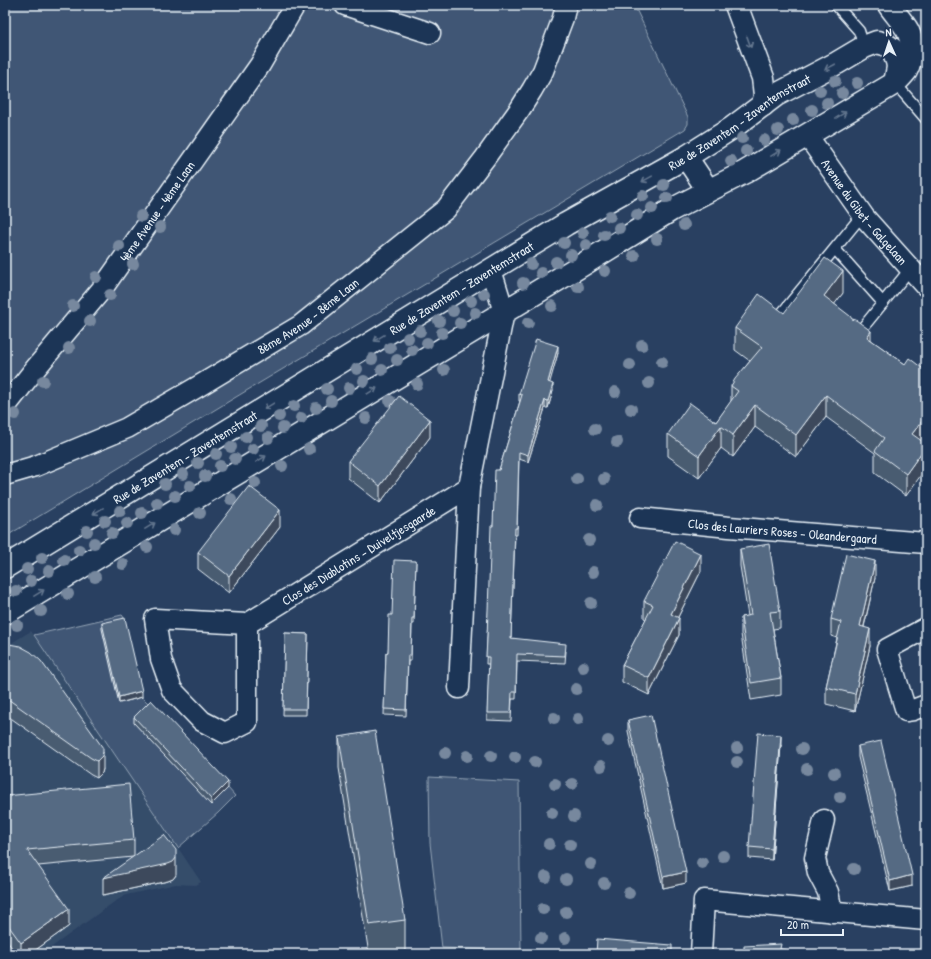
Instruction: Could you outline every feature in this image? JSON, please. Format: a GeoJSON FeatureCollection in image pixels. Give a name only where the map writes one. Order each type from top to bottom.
{"type":"FeatureCollection","features":[{"type":"Feature","properties":{"kind":"main road"},"geometry":{"type":"LineString","coordinates":[[736,5],[763,78],[765,95],[763,105]]}},
{"type":"Feature","properties":{"kind":"main road"},"geometry":{"type":"LineString","coordinates":[[5,613],[672,210],[745,172],[895,83],[905,72],[911,57],[912,49],[908,31],[893,10]]}},
{"type":"Feature","properties":{"kind":"main road","name":"Rue de Zaventem - Zaventemstraat"},"geometry":{"type":"LineString","coordinates":[[5,567],[566,224],[686,157],[732,128],[776,95],[864,47],[877,42],[885,44],[892,49],[898,67],[895,83]]}},
{"type":"Feature","properties":{"kind":"main road"},"geometry":{"type":"LineString","coordinates":[[686,157],[708,190]]}},
{"type":"Feature","properties":{"kind":"street","name":"4ème Avenue - 4ème Laan"},"geometry":{"type":"LineString","coordinates":[[5,407],[102,289],[260,65],[295,5]]}},
{"type":"Feature","properties":{"kind":"street"},"geometry":{"type":"LineString","coordinates":[[345,5],[430,33]]}},
{"type":"Feature","properties":{"kind":"street","name":"8ème Avenue - 8ème Laan"},"geometry":{"type":"LineString","coordinates":[[5,475],[36,466],[127,428],[301,325],[446,209],[485,158],[532,90],[542,71],[563,18],[566,5]]}},
{"type":"Feature","properties":{"kind":"street","name":"Avenue du Gibet - Galgelaan"},"geometry":{"type":"LineString","coordinates":[[807,135],[863,214],[926,286]]}},
{"type":"Feature","properties":{"kind":"street"},"geometry":{"type":"LineString","coordinates":[[459,688],[469,486],[504,312],[491,270]]}},
{"type":"Feature","properties":{"kind":"street","name":"Clos des Diablotins - Duiveltjesgaarde"},"geometry":{"type":"LineString","coordinates":[[247,624],[469,486]]}},
{"type":"Feature","properties":{"kind":"street","name":"Clos des Lauriers Roses - Oleandergaard"},"geometry":{"type":"LineString","coordinates":[[640,518],[926,543]]}},
{"type":"Feature","properties":{"kind":"street"},"geometry":{"type":"LineString","coordinates":[[155,619],[247,624],[247,722],[225,733],[202,721],[172,690],[161,659],[155,619]]}},
{"type":"Feature","properties":{"kind":"street"},"geometry":{"type":"LineString","coordinates":[[926,628],[887,649],[906,711],[926,705]]}},
{"type":"Feature","properties":{"kind":"street"},"geometry":{"type":"LineString","coordinates":[[824,820],[815,858],[818,873],[828,892],[832,912]]}},
{"type":"Feature","properties":{"kind":"street"},"geometry":{"type":"LineString","coordinates":[[701,954],[704,900],[926,920]]}},
{"type":"Feature","properties":{"kind":"lane"},"geometry":{"type":"LineString","coordinates":[[836,5],[859,31],[864,47]]}},
{"type":"Feature","properties":{"kind":"lane"},"geometry":{"type":"LineString","coordinates":[[895,83],[926,118]]}},
{"type":"Feature","properties":{"kind":"lane"},"geometry":{"type":"LineString","coordinates":[[778,318],[863,214]]}},
{"type":"Feature","properties":{"kind":"lane"},"geometry":{"type":"LineString","coordinates":[[835,249],[883,303]]}},
{"type":"Feature","properties":{"kind":"lane"},"geometry":{"type":"LineString","coordinates":[[856,336],[911,268]]}},
{"type":"Feature","properties":{"kind":"shaded area"},"geometry":{"type":"Polygon","coordinates":[[[5,5],[634,5],[688,117],[688,124],[685,129],[231,400],[5,537],[5,5]]]}},
{"type":"Feature","properties":{"kind":"shaded area"},"geometry":{"type":"Polygon","coordinates":[[[122,615],[125,623],[120,703],[142,697],[151,706],[134,723],[211,804],[228,788],[235,796],[178,848],[34,635],[122,615]]]}},
{"type":"Feature","properties":{"kind":"shaded area"},"geometry":{"type":"Polygon","coordinates":[[[31,631],[201,882],[196,885],[176,884],[126,895],[42,954],[16,954],[5,938],[5,647],[31,631]]]}},
{"type":"Feature","properties":{"kind":"shaded area"},"geometry":{"type":"Polygon","coordinates":[[[429,777],[519,782],[521,951],[442,948],[430,843],[429,777]]]}},
{"type":"Feature","properties":{"kind":"building"},"geometry":{"type":"Polygon","coordinates":[[[825,258],[843,271],[824,296],[852,319],[856,320],[871,331],[867,337],[905,364],[909,358],[926,371],[926,416],[912,434],[926,444],[926,446],[906,474],[875,451],[884,438],[826,395],[796,435],[755,405],[733,435],[721,426],[699,456],[668,434],[690,403],[716,422],[738,391],[731,386],[735,379],[762,347],[735,328],[759,294],[784,313],[825,258]]]}},
{"type":"Feature","properties":{"kind":"building"},"geometry":{"type":"Polygon","coordinates":[[[536,339],[558,346],[548,382],[553,384],[548,401],[545,400],[528,455],[519,452],[517,528],[515,528],[511,638],[566,644],[565,656],[517,654],[516,692],[512,692],[511,713],[487,713],[489,657],[486,657],[491,526],[493,526],[495,470],[499,470],[522,395],[519,394],[536,339]]]}},
{"type":"Feature","properties":{"kind":"building"},"geometry":{"type":"Polygon","coordinates":[[[399,396],[430,420],[380,486],[348,461],[399,396]]]}},
{"type":"Feature","properties":{"kind":"building"},"geometry":{"type":"Polygon","coordinates":[[[249,486],[280,510],[229,576],[198,552],[249,486]]]}},
{"type":"Feature","properties":{"kind":"building"},"geometry":{"type":"Polygon","coordinates":[[[675,541],[701,554],[671,614],[679,618],[649,678],[622,665],[653,605],[644,601],[675,541]]]}},
{"type":"Feature","properties":{"kind":"building"},"geometry":{"type":"Polygon","coordinates":[[[769,544],[780,611],[770,612],[781,678],[751,683],[741,617],[751,615],[740,549],[769,544]]]}},
{"type":"Feature","properties":{"kind":"building"},"geometry":{"type":"Polygon","coordinates":[[[846,554],[875,561],[860,626],[870,629],[855,694],[826,687],[841,622],[831,619],[846,554]]]}},
{"type":"Feature","properties":{"kind":"building"},"geometry":{"type":"Polygon","coordinates":[[[394,560],[416,561],[414,618],[412,618],[411,655],[408,655],[406,710],[384,709],[386,653],[388,652],[389,615],[392,615],[394,560]]]}},
{"type":"Feature","properties":{"kind":"building"},"geometry":{"type":"Polygon","coordinates":[[[125,618],[142,691],[119,697],[102,623],[125,618]]]}},
{"type":"Feature","properties":{"kind":"building"},"geometry":{"type":"Polygon","coordinates":[[[285,633],[308,634],[306,709],[283,709],[285,633]]]}},
{"type":"Feature","properties":{"kind":"building"},"geometry":{"type":"Polygon","coordinates":[[[5,644],[20,646],[31,652],[41,661],[103,748],[102,756],[97,761],[5,697],[5,644]]]}},
{"type":"Feature","properties":{"kind":"building"},"geometry":{"type":"Polygon","coordinates":[[[151,700],[228,782],[211,799],[134,717],[151,700]]]}},
{"type":"Feature","properties":{"kind":"building"},"geometry":{"type":"Polygon","coordinates":[[[651,715],[686,872],[663,877],[628,720],[651,715]]]}},
{"type":"Feature","properties":{"kind":"building"},"geometry":{"type":"Polygon","coordinates":[[[375,731],[405,920],[369,925],[339,737],[375,731]]]}},
{"type":"Feature","properties":{"kind":"building"},"geometry":{"type":"Polygon","coordinates":[[[758,733],[781,735],[772,849],[749,847],[758,733]]]}},
{"type":"Feature","properties":{"kind":"building"},"geometry":{"type":"Polygon","coordinates":[[[881,741],[912,875],[890,881],[858,746],[881,741]]]}},
{"type":"Feature","properties":{"kind":"building"},"geometry":{"type":"Polygon","coordinates":[[[129,784],[134,840],[27,850],[69,909],[21,943],[5,921],[5,796],[129,784]]]}},
{"type":"Feature","properties":{"kind":"building"},"geometry":{"type":"Polygon","coordinates":[[[164,835],[176,850],[176,858],[173,862],[103,878],[164,835]]]}},
{"type":"Feature","properties":{"kind":"building"},"geometry":{"type":"Polygon","coordinates":[[[597,939],[672,945],[672,954],[596,954],[597,939]]]}},
{"type":"Feature","properties":{"kind":"building"},"geometry":{"type":"Polygon","coordinates":[[[781,944],[780,949],[786,950],[786,954],[727,954],[727,950],[744,951],[744,946],[781,944]]]}}]}
